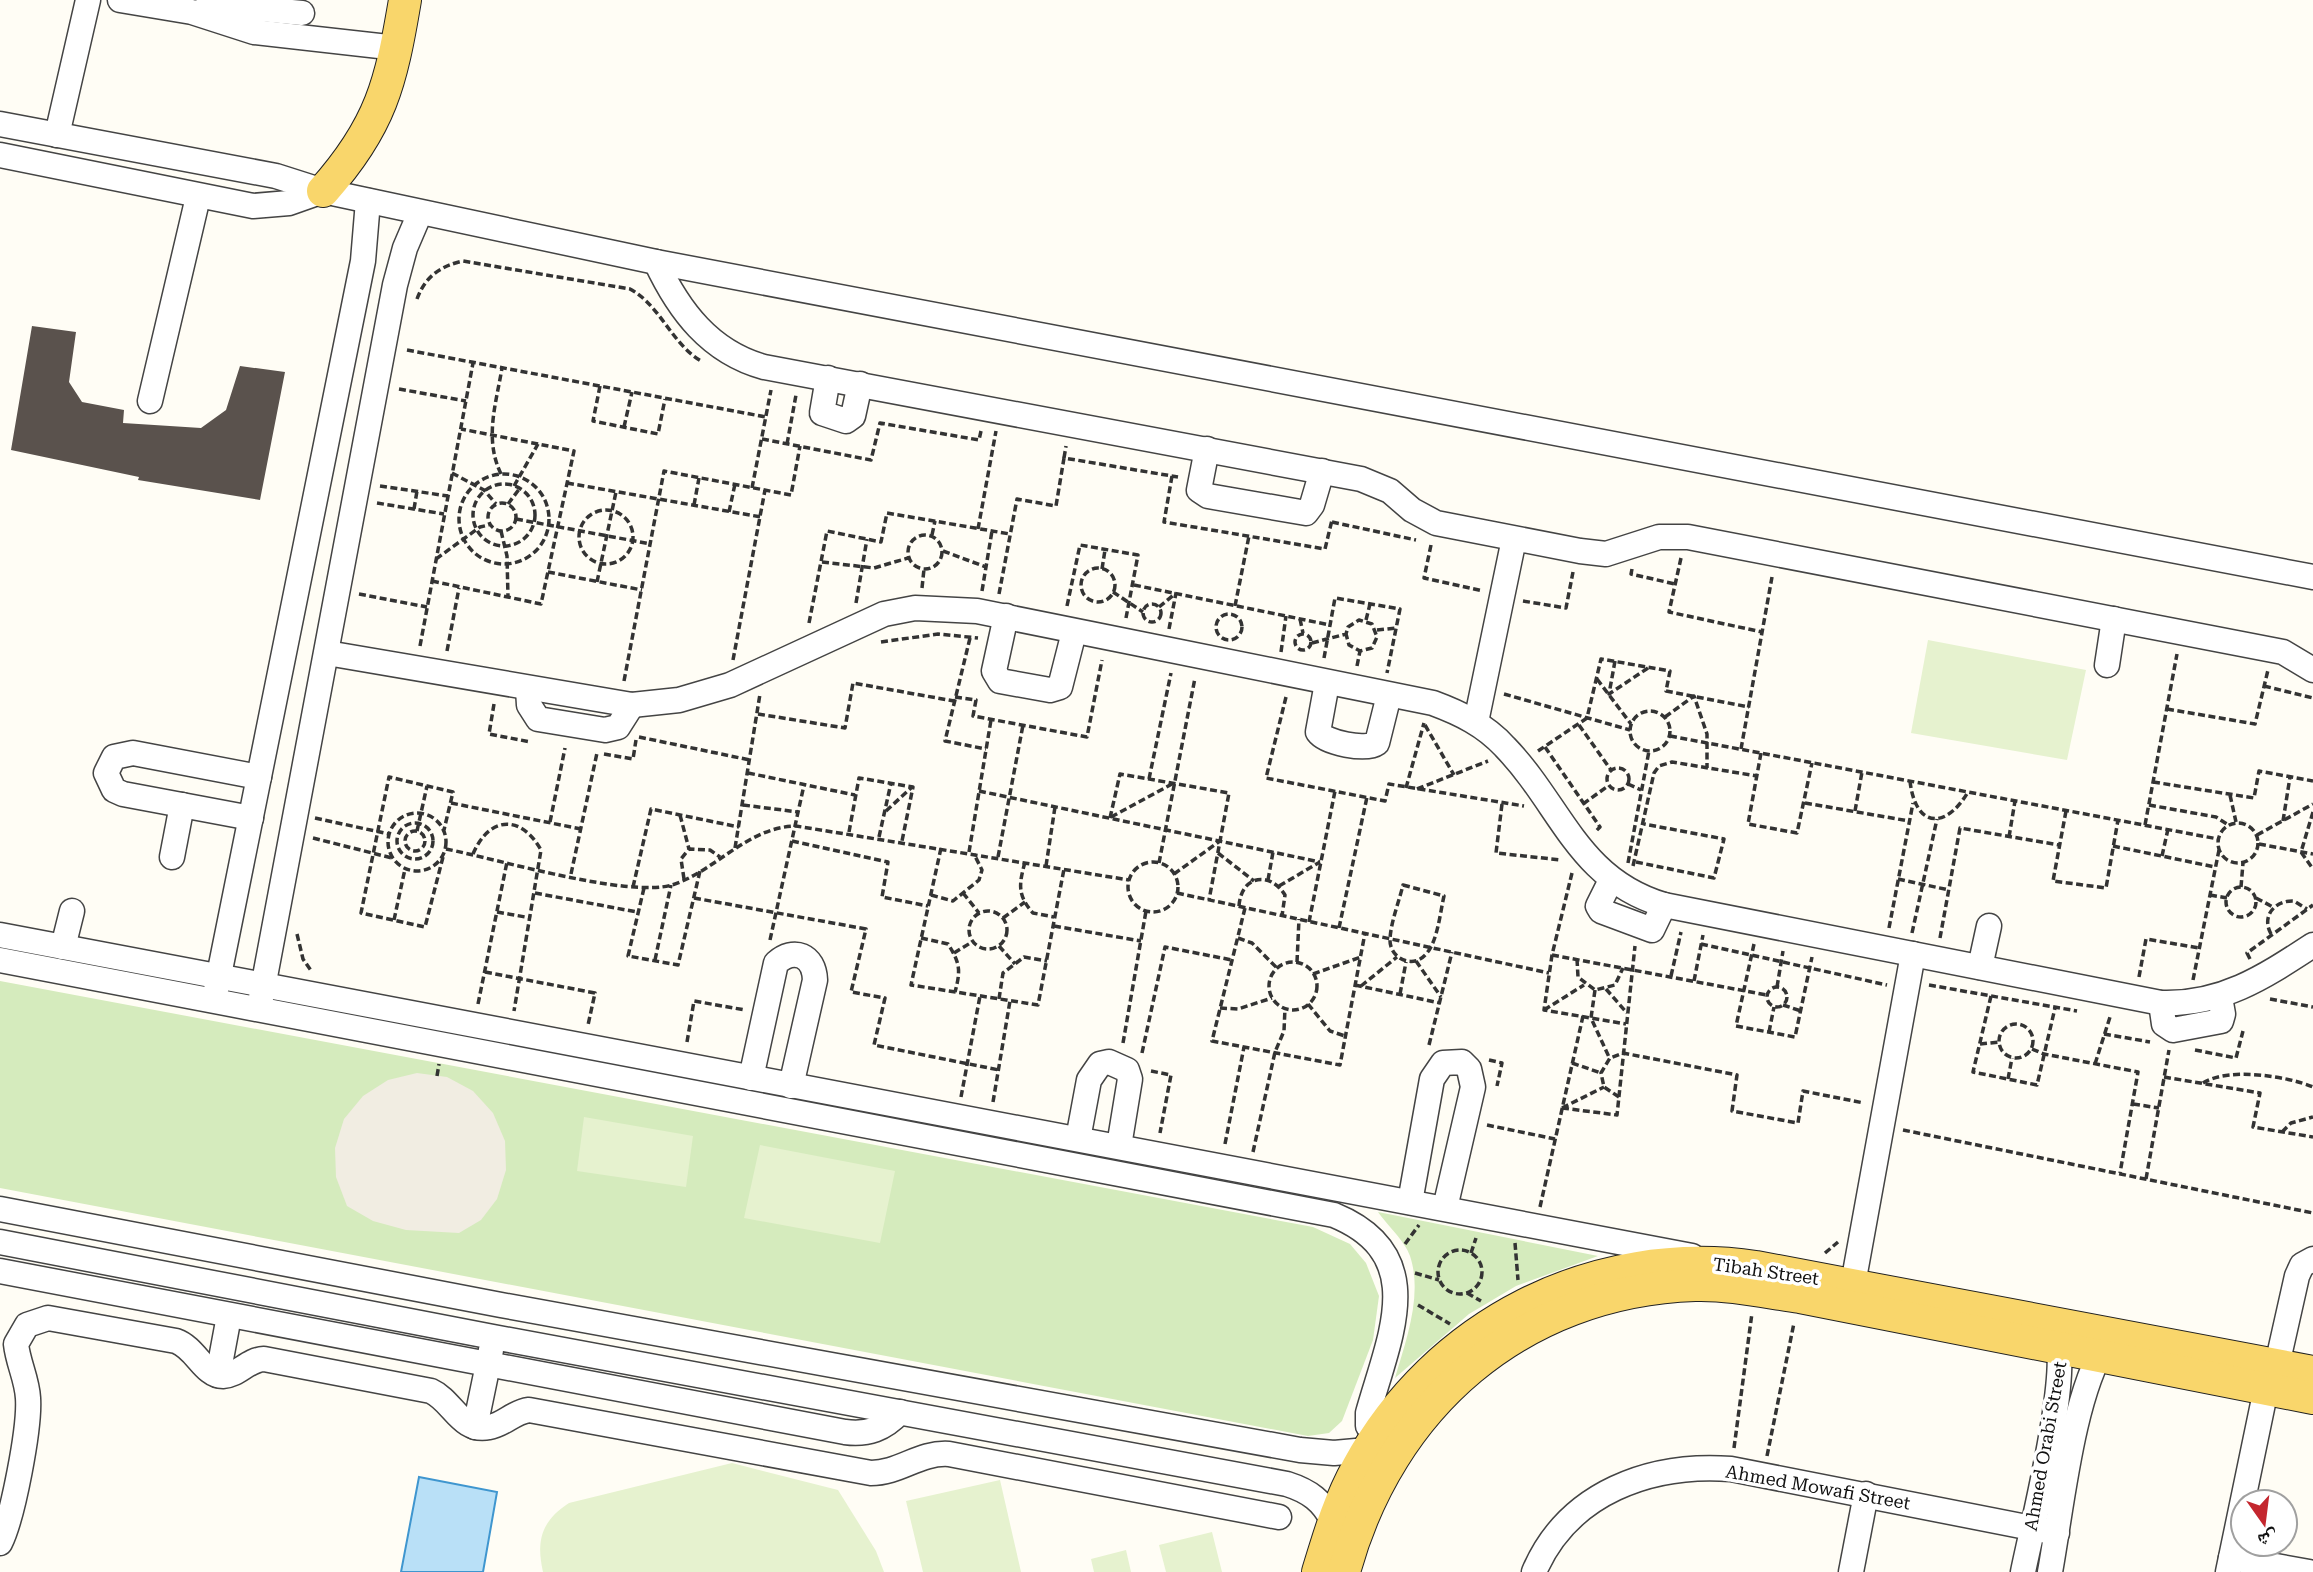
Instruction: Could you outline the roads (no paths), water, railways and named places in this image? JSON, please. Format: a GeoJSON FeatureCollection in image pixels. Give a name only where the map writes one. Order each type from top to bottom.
{"type":"FeatureCollection","features":[{"type":"Feature","properties":{"kind":"main road"},"geometry":{"type":"LineString","coordinates":[[323,191],[355,152],[379,113],[397,48],[405,0]]}},
{"type":"Feature","properties":{"kind":"main road","name":"Tibah Street"},"geometry":{"type":"LineString","coordinates":[[1318,1572],[1333,1522],[1372,1443],[1393,1412],[1434,1366],[1481,1329],[1534,1299],[1565,1287],[1630,1269],[1686,1263],[1731,1263],[1853,1284],[2056,1336]]}},
{"type":"Feature","properties":{"kind":"main road","name":"Tibah Street"},"geometry":{"type":"LineString","coordinates":[[1344,1572],[1364,1515],[1400,1445],[1441,1395],[1489,1353],[1545,1320],[1623,1294],[1695,1285],[1800,1297],[2056,1336],[2272,1377],[2313,1398]]}},
{"type":"Feature","properties":{"kind":"main road","name":"Tibah Street"},"geometry":{"type":"LineString","coordinates":[[2272,1377],[2313,1371]]}},
{"type":"Feature","properties":{"kind":"street"},"geometry":{"type":"LineString","coordinates":[[57,135],[88,0]]}},
{"type":"Feature","properties":{"kind":"street"},"geometry":{"type":"LineString","coordinates":[[120,0],[192,12],[254,32],[301,16]]}},
{"type":"Feature","properties":{"kind":"street"},"geometry":{"type":"LineString","coordinates":[[192,12],[262,5],[397,48]]}},
{"type":"Feature","properties":{"kind":"street"},"geometry":{"type":"LineString","coordinates":[[0,124],[276,176],[323,191],[420,213],[656,261],[2313,577]]}},
{"type":"Feature","properties":{"kind":"street"},"geometry":{"type":"LineString","coordinates":[[0,155],[198,197],[271,206],[323,191]]}},
{"type":"Feature","properties":{"kind":"street"},"geometry":{"type":"LineString","coordinates":[[149,401],[198,197]]}},
{"type":"Feature","properties":{"kind":"street"},"geometry":{"type":"LineString","coordinates":[[214,1001],[363,261],[368,201]]}},
{"type":"Feature","properties":{"kind":"street"},"geometry":{"type":"LineString","coordinates":[[260,1009],[395,285],[405,248],[420,213]]}},
{"type":"Feature","properties":{"kind":"street"},"geometry":{"type":"LineString","coordinates":[[656,261],[676,299],[716,345],[748,362],[1322,471],[1376,484],[1436,523],[1514,539],[1606,554],[1659,537],[1674,535],[2283,652],[2313,670]]}},
{"type":"Feature","properties":{"kind":"street"},"geometry":{"type":"LineString","coordinates":[[828,378],[822,413],[846,421],[853,416],[860,384]]}},
{"type":"Feature","properties":{"kind":"street"},"geometry":{"type":"LineString","coordinates":[[1207,449],[1199,490],[1208,496],[1301,514],[1312,505],[1322,471]]}},
{"type":"Feature","properties":{"kind":"street"},"geometry":{"type":"LineString","coordinates":[[1476,722],[1494,692],[1514,539]]}},
{"type":"Feature","properties":{"kind":"street"},"geometry":{"type":"LineString","coordinates":[[327,653],[528,688],[627,698],[679,700],[730,685],[884,614],[1004,604],[1070,621],[1325,672],[1386,699],[1433,703],[1476,722],[1506,747],[1606,889],[1636,895],[1654,917]]}},
{"type":"Feature","properties":{"kind":"street"},"geometry":{"type":"LineString","coordinates":[[1004,604],[995,671],[1000,681],[1050,690],[1060,687],[1070,621]]}},
{"type":"Feature","properties":{"kind":"street"},"geometry":{"type":"LineString","coordinates":[[2107,665],[2114,619]]}},
{"type":"Feature","properties":{"kind":"street"},"geometry":{"type":"LineString","coordinates":[[1325,672],[1318,725],[1322,737],[1373,746],[1377,743],[1386,699]]}},
{"type":"Feature","properties":{"kind":"street"},"geometry":{"type":"LineString","coordinates":[[251,818],[114,790],[106,774],[108,764],[114,757],[133,753],[259,777]]}},
{"type":"Feature","properties":{"kind":"street"},"geometry":{"type":"LineString","coordinates":[[172,857],[182,805]]}},
{"type":"Feature","properties":{"kind":"street"},"geometry":{"type":"LineString","coordinates":[[1606,889],[1598,906],[1601,911],[1980,967],[2124,1004],[2188,1003],[2220,997],[2252,984],[2313,945]]}},
{"type":"Feature","properties":{"kind":"street"},"geometry":{"type":"LineString","coordinates":[[64,947],[72,911]]}},
{"type":"Feature","properties":{"kind":"street"},"geometry":{"type":"LineString","coordinates":[[1980,967],[1989,926]]}},
{"type":"Feature","properties":{"kind":"street"},"geometry":{"type":"LineString","coordinates":[[0,935],[1731,1263]]}},
{"type":"Feature","properties":{"kind":"street"},"geometry":{"type":"LineString","coordinates":[[751,1078],[776,963],[785,956],[797,954],[808,959],[814,969],[815,980],[791,1086]]}},
{"type":"Feature","properties":{"kind":"street"},"geometry":{"type":"LineString","coordinates":[[1853,1284],[1916,958]]}},
{"type":"Feature","properties":{"kind":"street"},"geometry":{"type":"LineString","coordinates":[[0,961],[1316,1210],[1351,1222],[1368,1233],[1381,1247],[1394,1277],[1395,1315],[1368,1413],[1372,1443],[1334,1453],[1300,1450],[501,1305],[5,1210],[1,1249],[1287,1484],[1315,1497],[1333,1522]]}},
{"type":"Feature","properties":{"kind":"street"},"geometry":{"type":"LineString","coordinates":[[2161,1003],[2164,1024],[2173,1030],[2221,1021],[2223,1014],[2220,997]]}},
{"type":"Feature","properties":{"kind":"street"},"geometry":{"type":"LineString","coordinates":[[1078,1139],[1092,1070],[1110,1062],[1130,1059],[1130,1079],[1119,1146]]}},
{"type":"Feature","properties":{"kind":"street"},"geometry":{"type":"LineString","coordinates":[[1410,1202],[1432,1079],[1443,1063],[1462,1062],[1469,1069],[1473,1087],[1445,1208]]}},
{"type":"Feature","properties":{"kind":"street"},"geometry":{"type":"LineString","coordinates":[[2309,1572],[2230,1565],[2297,1276],[2302,1265],[2313,1259]]}},
{"type":"Feature","properties":{"kind":"street"},"geometry":{"type":"LineString","coordinates":[[0,1271],[487,1366],[858,1434],[881,1428],[900,1412]]}},
{"type":"Feature","properties":{"kind":"street"},"geometry":{"type":"LineString","coordinates":[[475,1427],[501,1305]]}},
{"type":"Feature","properties":{"kind":"street"},"geometry":{"type":"LineString","coordinates":[[218,1375],[229,1316]]}},
{"type":"Feature","properties":{"kind":"street"},"geometry":{"type":"LineString","coordinates":[[0,1544],[9,1517],[28,1415],[27,1384],[8,1354],[16,1344],[19,1334],[37,1319],[48,1318],[176,1340],[191,1348],[205,1368],[218,1375],[229,1375],[247,1363],[264,1359],[423,1389],[439,1395],[460,1419],[475,1427],[491,1427],[512,1414],[529,1410],[871,1473],[894,1471],[926,1455],[949,1454],[1279,1517]]}},
{"type":"Feature","properties":{"kind":"street","name":"Ahmed Orabi Street"},"geometry":{"type":"LineString","coordinates":[[2024,1572],[2060,1382],[2056,1336]]}},
{"type":"Feature","properties":{"kind":"street","name":"Ahmed Orabi Street"},"geometry":{"type":"LineString","coordinates":[[2049,1572],[2082,1404],[2105,1345]]}},
{"type":"Feature","properties":{"kind":"street","name":"Ahmed Mowafi Street"},"geometry":{"type":"LineString","coordinates":[[1534,1572],[1558,1534],[1583,1509],[1612,1489],[1646,1475],[1680,1468],[1731,1469],[2057,1533]]}},
{"type":"Feature","properties":{"kind":"street"},"geometry":{"type":"LineString","coordinates":[[1851,1572],[1867,1494]]}},
{"type":"Feature","properties":{"kind":"water"},"geometry":{"type":"Polygon","coordinates":[[[419,1477],[497,1492],[483,1572],[401,1572],[419,1477]]]}}]}
